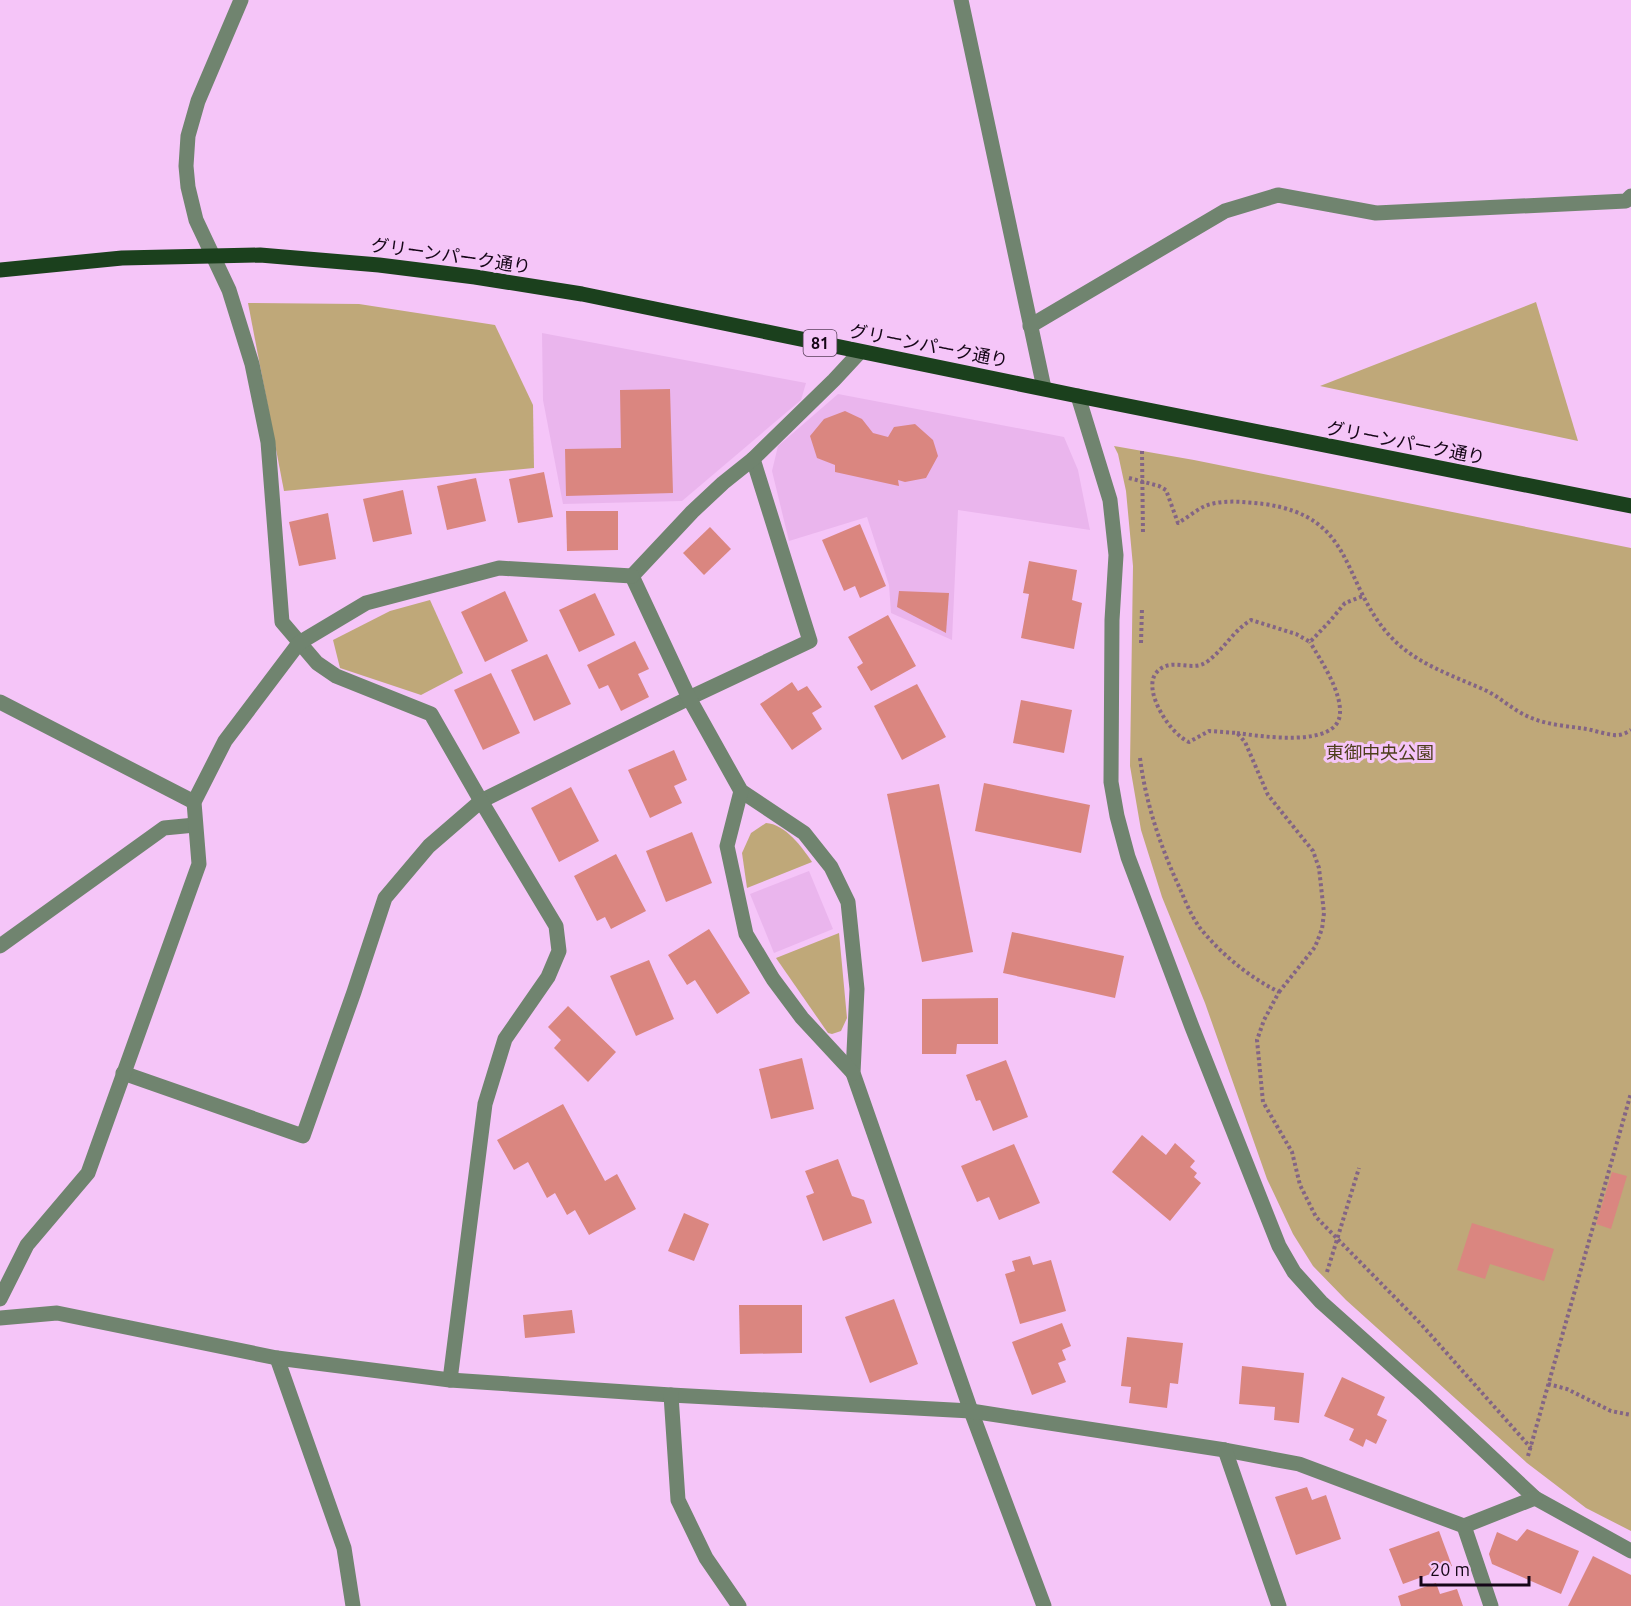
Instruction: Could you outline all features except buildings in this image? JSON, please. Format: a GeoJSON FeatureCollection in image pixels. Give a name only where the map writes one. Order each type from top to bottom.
{"type":"FeatureCollection","features":[{"type":"Feature","properties":{"kind":"main road","name":"グリーンパーク通り"},"geometry":{"type":"LineString","coordinates":[[0,270],[90,260],[213,256],[281,257],[379,265],[475,277],[582,294],[1631,506]]}},
{"type":"Feature","properties":{"kind":"street"},"geometry":{"type":"LineString","coordinates":[[241,0],[198,101],[188,136],[186,166],[188,187],[196,220],[229,290],[252,364],[268,442],[282,622],[316,663],[336,676],[431,714],[556,926],[559,951],[548,977],[505,1039],[485,1104],[450,1380]]}},
{"type":"Feature","properties":{"kind":"street"},"geometry":{"type":"LineString","coordinates":[[962,0],[1044,388]]}},
{"type":"Feature","properties":{"kind":"street"},"geometry":{"type":"LineString","coordinates":[[1030,326],[1225,211],[1278,195],[1376,213],[1626,201],[1631,196]]}},
{"type":"Feature","properties":{"kind":"street"},"geometry":{"type":"LineString","coordinates":[[632,576],[692,512],[753,459],[860,352]]}},
{"type":"Feature","properties":{"kind":"street"},"geometry":{"type":"LineString","coordinates":[[1078,396],[1110,500],[1116,555],[1112,620],[1111,782],[1117,816],[1128,857],[1279,1246],[1294,1272],[1322,1302],[1535,1498],[1631,1551]]}},
{"type":"Feature","properties":{"kind":"street"},"geometry":{"type":"LineString","coordinates":[[123,1073],[303,1136],[385,898],[429,846],[481,801],[810,641],[753,459]]}},
{"type":"Feature","properties":{"kind":"street"},"geometry":{"type":"LineString","coordinates":[[0,1299],[27,1245],[88,1173],[200,864],[194,802],[225,741],[299,643],[366,603],[499,568],[632,576]]}},
{"type":"Feature","properties":{"kind":"street"},"geometry":{"type":"LineString","coordinates":[[632,576],[689,698],[741,790],[804,833],[831,867],[848,902],[857,989],[853,1073],[971,1411],[1044,1606]]}},
{"type":"Feature","properties":{"kind":"street"},"geometry":{"type":"LineString","coordinates":[[0,702],[194,802]]}},
{"type":"Feature","properties":{"kind":"street"},"geometry":{"type":"LineString","coordinates":[[741,790],[727,846],[746,934],[772,979],[802,1018],[853,1073]]}},
{"type":"Feature","properties":{"kind":"street"},"geometry":{"type":"LineString","coordinates":[[0,946],[164,828],[195,825]]}},
{"type":"Feature","properties":{"kind":"street"},"geometry":{"type":"LineString","coordinates":[[0,1318],[57,1313],[277,1358],[450,1380],[671,1395],[971,1411],[1225,1450],[1299,1464],[1464,1526],[1535,1498]]}},
{"type":"Feature","properties":{"kind":"street"},"geometry":{"type":"LineString","coordinates":[[277,1358],[344,1548],[353,1606]]}},
{"type":"Feature","properties":{"kind":"street"},"geometry":{"type":"LineString","coordinates":[[671,1395],[678,1500],[706,1558],[739,1606]]}},
{"type":"Feature","properties":{"kind":"street"},"geometry":{"type":"LineString","coordinates":[[1225,1450],[1279,1606]]}},
{"type":"Feature","properties":{"kind":"street"},"geometry":{"type":"LineString","coordinates":[[1464,1526],[1491,1606]]}},
{"type":"Feature","properties":{"kind":"path"},"geometry":{"type":"LineString","coordinates":[[1142,451],[1143,545]]}},
{"type":"Feature","properties":{"kind":"path"},"geometry":{"type":"LineString","coordinates":[[1123,476],[1166,490],[1178,524],[1205,506],[1230,502],[1250,502],[1294,510],[1315,521],[1331,536],[1345,556],[1363,596],[1382,626],[1406,651],[1425,663],[1488,692],[1525,715],[1550,724],[1616,735],[1631,730]]}},
{"type":"Feature","properties":{"kind":"path"},"geometry":{"type":"LineString","coordinates":[[1310,642],[1344,603],[1363,596]]}},
{"type":"Feature","properties":{"kind":"path"},"geometry":{"type":"LineString","coordinates":[[1141,648],[1142,602]]}},
{"type":"Feature","properties":{"kind":"path"},"geometry":{"type":"LineString","coordinates":[[1251,620],[1296,634],[1310,642],[1330,675],[1340,714],[1334,728],[1316,736],[1263,738],[1209,731],[1189,742],[1180,739],[1171,729],[1155,701],[1152,686],[1155,675],[1162,668],[1171,664],[1200,666],[1208,662],[1243,625],[1251,620]]}},
{"type":"Feature","properties":{"kind":"path"},"geometry":{"type":"LineString","coordinates":[[1237,733],[1245,742],[1268,795],[1313,851],[1319,868],[1324,913],[1322,929],[1315,947],[1279,992],[1263,1020],[1257,1040],[1263,1102],[1292,1152],[1300,1185],[1316,1217],[1420,1323],[1530,1448]]}},
{"type":"Feature","properties":{"kind":"path"},"geometry":{"type":"LineString","coordinates":[[1139,751],[1154,823],[1171,870],[1190,911],[1200,927],[1230,959],[1263,984],[1279,992]]}},
{"type":"Feature","properties":{"kind":"path"},"geometry":{"type":"LineString","coordinates":[[1527,1463],[1631,1093]]}},
{"type":"Feature","properties":{"kind":"path"},"geometry":{"type":"LineString","coordinates":[[1325,1278],[1359,1168]]}},
{"type":"Feature","properties":{"kind":"path"},"geometry":{"type":"LineString","coordinates":[[1548,1384],[1567,1389],[1611,1411],[1631,1415]]}},
{"type":"Feature","properties":{"kind":"shaded area"},"geometry":{"type":"Polygon","coordinates":[[[542,333],[806,383],[801,400],[682,501],[563,504],[543,400],[542,333]]]}},
{"type":"Feature","properties":{"kind":"shaded area"},"geometry":{"type":"Polygon","coordinates":[[[838,394],[1064,437],[1078,470],[1090,530],[958,510],[952,640],[891,613],[889,585],[867,517],[789,541],[772,471],[778,446],[838,394]]]}},
{"type":"Feature","properties":{"kind":"shaded area"},"geometry":{"type":"Polygon","coordinates":[[[809,871],[833,929],[774,953],[750,894],[809,871]]]}},
{"type":"Feature","properties":{"kind":"green space"},"geometry":{"type":"Polygon","coordinates":[[[1536,302],[1578,441],[1320,386],[1536,302]]]}},
{"type":"Feature","properties":{"kind":"green space"},"geometry":{"type":"Polygon","coordinates":[[[248,303],[359,304],[495,325],[533,405],[534,468],[284,491],[248,303]]]}},
{"type":"Feature","properties":{"kind":"green space","name":"東御中央公園"},"geometry":{"type":"Polygon","coordinates":[[[1114,446],[1631,548],[1631,1531],[1586,1508],[1527,1463],[1346,1300],[1313,1266],[1293,1234],[1267,1179],[1205,1003],[1162,897],[1141,830],[1130,766],[1133,566],[1126,491],[1118,454],[1114,446]]]}},
{"type":"Feature","properties":{"kind":"green space"},"geometry":{"type":"Polygon","coordinates":[[[430,600],[463,673],[421,695],[340,668],[333,640],[390,611],[430,600]]]}},
{"type":"Feature","properties":{"kind":"green space"},"geometry":{"type":"Polygon","coordinates":[[[766,823],[780,827],[786,832],[798,843],[812,862],[747,888],[742,853],[751,833],[766,823]]]}},
{"type":"Feature","properties":{"kind":"green space"},"geometry":{"type":"Polygon","coordinates":[[[839,933],[847,1018],[841,1031],[832,1034],[828,1033],[776,958],[839,933]]]}}]}
